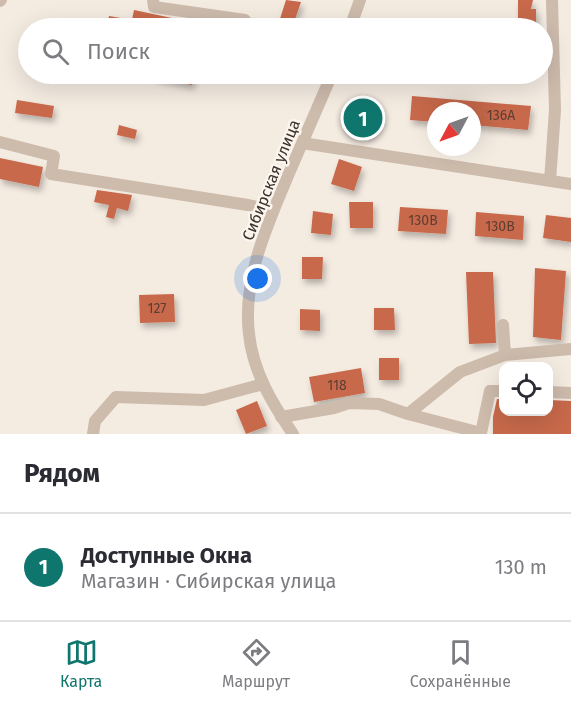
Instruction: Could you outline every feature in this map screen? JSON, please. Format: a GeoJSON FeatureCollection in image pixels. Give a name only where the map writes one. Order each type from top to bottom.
{"type":"FeatureCollection","features":[{"type":"Feature","properties":{"kind":"street"},"geometry":{"type":"LineString","coordinates":[[153,0],[154,7],[231,18]]}},
{"type":"Feature","properties":{"kind":"street"},"geometry":{"type":"LineString","coordinates":[[354,18],[360,0]]}},
{"type":"Feature","properties":{"kind":"street"},"geometry":{"type":"LineString","coordinates":[[552,0],[552,18]]}},
{"type":"Feature","properties":{"kind":"street"},"geometry":{"type":"LineString","coordinates":[[550,181],[555,110],[553,37]]}},
{"type":"Feature","properties":{"kind":"street","name":"Сибирская улица"},"geometry":{"type":"LineString","coordinates":[[293,434],[271,401],[254,360],[249,334],[249,301],[254,269],[273,213],[328,84]]}},
{"type":"Feature","properties":{"kind":"street"},"geometry":{"type":"LineString","coordinates":[[0,142],[54,156],[51,174],[248,205],[273,213]]}},
{"type":"Feature","properties":{"kind":"street"},"geometry":{"type":"LineString","coordinates":[[302,143],[571,184]]}},
{"type":"Feature","properties":{"kind":"street"},"geometry":{"type":"LineString","coordinates":[[503,326],[505,355]]}},
{"type":"Feature","properties":{"kind":"street"},"geometry":{"type":"LineString","coordinates":[[408,414],[460,372],[505,355],[571,349]]}},
{"type":"Feature","properties":{"kind":"street"},"geometry":{"type":"LineString","coordinates":[[93,434],[95,421],[116,397],[204,400],[263,384]]}},
{"type":"Feature","properties":{"kind":"street"},"geometry":{"type":"LineString","coordinates":[[281,417],[334,408],[349,403],[379,404],[482,433],[490,391],[499,391]]}},
{"type":"Feature","properties":{"kind":"street"},"geometry":{"type":"LineString","coordinates":[[553,392],[571,393]]}},
{"type":"Feature","properties":{"kind":"building"},"geometry":{"type":"Polygon","coordinates":[[[286,0],[301,2],[295,18],[280,18],[286,0]]]}},
{"type":"Feature","properties":{"kind":"building"},"geometry":{"type":"Polygon","coordinates":[[[518,0],[533,0],[531,9],[536,9],[536,18],[518,18],[518,0]]]}},
{"type":"Feature","properties":{"kind":"building"},"geometry":{"type":"Polygon","coordinates":[[[134,10],[172,18],[132,18],[134,10]]]}},
{"type":"Feature","properties":{"kind":"building"},"geometry":{"type":"Polygon","coordinates":[[[412,96],[531,106],[528,130],[481,126],[481,102],[427,102],[427,121],[410,120],[412,96]]]}},
{"type":"Feature","properties":{"kind":"building"},"geometry":{"type":"Polygon","coordinates":[[[17,100],[54,106],[52,118],[15,113],[17,100]]]}},
{"type":"Feature","properties":{"kind":"building"},"geometry":{"type":"Polygon","coordinates":[[[355,102],[378,110],[370,134],[347,126],[355,102]]]}},
{"type":"Feature","properties":{"kind":"building"},"geometry":{"type":"Polygon","coordinates":[[[119,125],[137,130],[135,139],[117,135],[119,125]]]}},
{"type":"Feature","properties":{"kind":"building"},"geometry":{"type":"Polygon","coordinates":[[[0,158],[43,167],[39,187],[0,179],[0,158]]]}},
{"type":"Feature","properties":{"kind":"building"},"geometry":{"type":"Polygon","coordinates":[[[339,159],[362,167],[354,191],[331,184],[339,159]]]}},
{"type":"Feature","properties":{"kind":"building"},"geometry":{"type":"Polygon","coordinates":[[[97,190],[132,195],[128,211],[117,208],[114,219],[106,217],[109,205],[94,202],[97,190]]]}},
{"type":"Feature","properties":{"kind":"building"},"geometry":{"type":"Polygon","coordinates":[[[349,202],[373,202],[373,228],[350,228],[349,202]]]}},
{"type":"Feature","properties":{"kind":"building"},"geometry":{"type":"Polygon","coordinates":[[[400,207],[448,210],[446,234],[398,231],[400,207]]]}},
{"type":"Feature","properties":{"kind":"building"},"geometry":{"type":"Polygon","coordinates":[[[313,211],[333,214],[331,235],[311,233],[313,211]]]}},
{"type":"Feature","properties":{"kind":"building"},"geometry":{"type":"Polygon","coordinates":[[[476,212],[524,216],[523,240],[475,236],[476,212]]]}},
{"type":"Feature","properties":{"kind":"building"},"geometry":{"type":"Polygon","coordinates":[[[546,215],[571,218],[571,242],[543,238],[546,215]]]}},
{"type":"Feature","properties":{"kind":"building"},"geometry":{"type":"Polygon","coordinates":[[[302,257],[323,257],[322,279],[302,279],[302,257]]]}},
{"type":"Feature","properties":{"kind":"building"},"geometry":{"type":"Polygon","coordinates":[[[535,268],[566,271],[561,340],[533,337],[535,268]]]}},
{"type":"Feature","properties":{"kind":"building"},"geometry":{"type":"Polygon","coordinates":[[[466,272],[493,272],[496,343],[469,344],[466,272]]]}},
{"type":"Feature","properties":{"kind":"building"},"geometry":{"type":"Polygon","coordinates":[[[174,294],[175,322],[140,323],[139,295],[174,294]]]}},
{"type":"Feature","properties":{"kind":"building"},"geometry":{"type":"Polygon","coordinates":[[[374,308],[394,308],[395,330],[374,330],[374,308]]]}},
{"type":"Feature","properties":{"kind":"building"},"geometry":{"type":"Polygon","coordinates":[[[300,309],[320,310],[320,331],[300,330],[300,309]]]}},
{"type":"Feature","properties":{"kind":"building"},"geometry":{"type":"Polygon","coordinates":[[[379,358],[399,358],[399,380],[379,380],[379,358]]]}},
{"type":"Feature","properties":{"kind":"building"},"geometry":{"type":"Polygon","coordinates":[[[361,368],[365,393],[314,402],[309,377],[361,368]]]}},
{"type":"Feature","properties":{"kind":"building"},"geometry":{"type":"Polygon","coordinates":[[[497,399],[499,399],[499,416],[553,416],[553,400],[571,401],[571,434],[493,434],[493,417],[497,399]]]}},
{"type":"Feature","properties":{"kind":"building"},"geometry":{"type":"Polygon","coordinates":[[[257,401],[267,426],[246,434],[236,410],[257,401]]]}},
{"type":"Feature","properties":{"kind":"place","name":"Доступные Окна"},"geometry":{"type":"Point","coordinates":[363,118]}}]}
